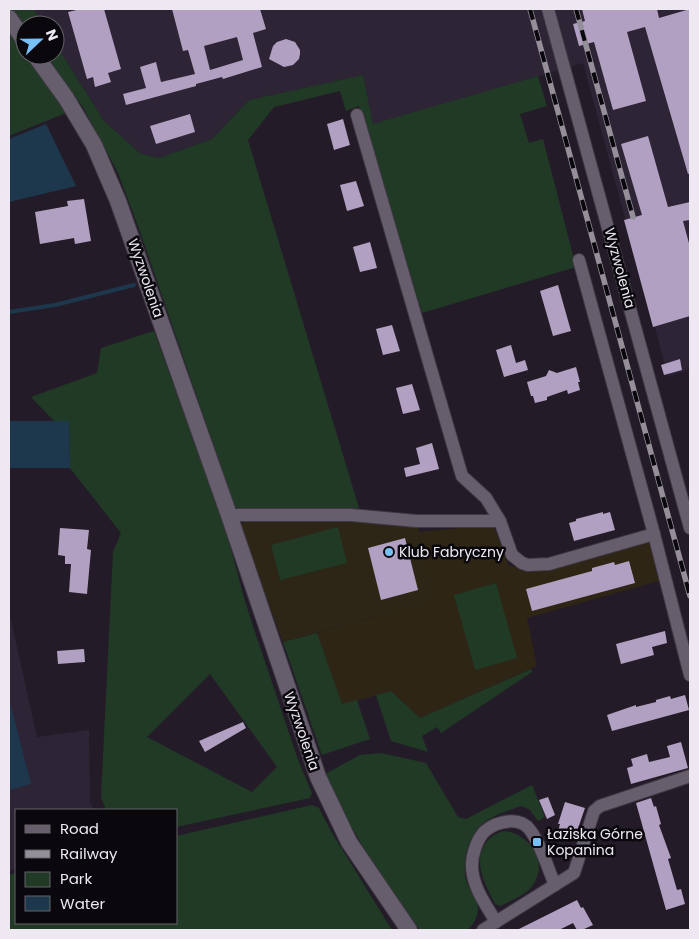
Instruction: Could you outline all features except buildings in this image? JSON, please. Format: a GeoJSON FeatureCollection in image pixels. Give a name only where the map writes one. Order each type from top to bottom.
{"type":"FeatureCollection","features":[{"type":"Feature","properties":{"kind":"street","name":"Wyzwolenia"},"geometry":{"type":"LineString","coordinates":[[548,9],[690,528]]}},
{"type":"Feature","properties":{"kind":"street","name":"Wyzwolenia"},"geometry":{"type":"LineString","coordinates":[[42,65],[66,98],[94,146],[118,201],[327,799],[349,842],[409,930]]}},
{"type":"Feature","properties":{"kind":"street"},"geometry":{"type":"LineString","coordinates":[[357,115],[462,476],[486,498],[500,521],[512,555],[522,564],[549,564],[654,534]]}},
{"type":"Feature","properties":{"kind":"street"},"geometry":{"type":"LineString","coordinates":[[578,260],[654,534],[690,675]]}},
{"type":"Feature","properties":{"kind":"street"},"geometry":{"type":"LineString","coordinates":[[229,515],[351,515],[416,521],[500,521]]}},
{"type":"Feature","properties":{"kind":"street"},"geometry":{"type":"LineString","coordinates":[[483,930],[574,873],[594,811],[600,806],[690,776]]}},
{"type":"Feature","properties":{"kind":"street"},"geometry":{"type":"LineString","coordinates":[[496,922],[476,885],[472,867],[475,848],[486,831],[504,822],[518,821],[530,828],[555,886]]}},
{"type":"Feature","properties":{"kind":"shaded area"},"geometry":{"type":"Polygon","coordinates":[[[34,9],[690,9],[690,369],[668,376],[583,63],[373,125],[363,75],[249,100],[212,139],[159,158],[141,154],[104,121],[65,59],[65,15],[38,15],[34,9]]]}},
{"type":"Feature","properties":{"kind":"shaded area"},"geometry":{"type":"Polygon","coordinates":[[[345,518],[418,526],[436,600],[283,642],[240,525],[248,520],[345,518]]]}},
{"type":"Feature","properties":{"kind":"shaded area"},"geometry":{"type":"Polygon","coordinates":[[[493,525],[509,566],[544,571],[649,538],[659,581],[527,618],[537,666],[420,718],[391,691],[342,705],[317,633],[435,600],[418,532],[493,525]]]}},
{"type":"Feature","properties":{"kind":"shaded area"},"geometry":{"type":"Polygon","coordinates":[[[9,611],[37,737],[89,730],[90,801],[94,809],[15,809],[15,868],[9,871],[9,611]]]}},
{"type":"Feature","properties":{"kind":"green space"},"geometry":{"type":"Polygon","coordinates":[[[12,9],[34,9],[38,15],[16,15],[12,9]]]}},
{"type":"Feature","properties":{"kind":"green space"},"geometry":{"type":"Polygon","coordinates":[[[9,30],[15,39],[15,65],[33,65],[66,113],[9,136],[9,30]]]}},
{"type":"Feature","properties":{"kind":"green space"},"geometry":{"type":"Polygon","coordinates":[[[65,59],[104,121],[141,154],[159,158],[212,139],[249,100],[363,75],[373,124],[538,76],[547,106],[520,114],[529,143],[543,139],[576,267],[422,313],[359,106],[346,111],[340,91],[274,107],[248,140],[359,508],[249,510],[235,507],[118,173],[83,107],[52,65],[65,65],[65,59]]]}},
{"type":"Feature","properties":{"kind":"green space"},"geometry":{"type":"Polygon","coordinates":[[[154,331],[226,530],[254,629],[298,760],[312,793],[310,798],[178,827],[178,809],[106,809],[101,797],[113,552],[121,533],[70,468],[69,421],[54,421],[31,397],[97,373],[101,348],[154,331]],[[210,674],[147,737],[252,792],[277,767],[210,674]]]}},
{"type":"Feature","properties":{"kind":"green space"},"geometry":{"type":"Polygon","coordinates":[[[338,527],[347,563],[280,580],[271,545],[338,527]]]}},
{"type":"Feature","properties":{"kind":"green space"},"geometry":{"type":"Polygon","coordinates":[[[496,583],[517,658],[475,670],[454,595],[496,583]]]}},
{"type":"Feature","properties":{"kind":"green space"},"geometry":{"type":"Polygon","coordinates":[[[317,633],[342,704],[357,700],[370,739],[322,755],[283,642],[317,633]]]}},
{"type":"Feature","properties":{"kind":"green space"},"geometry":{"type":"Polygon","coordinates":[[[531,669],[532,672],[441,733],[437,727],[422,736],[428,752],[391,741],[376,695],[391,691],[420,718],[531,669]]]}},
{"type":"Feature","properties":{"kind":"green space"},"geometry":{"type":"Polygon","coordinates":[[[381,753],[426,763],[458,817],[466,819],[532,785],[545,817],[538,821],[529,809],[521,806],[489,819],[475,831],[466,853],[465,876],[477,901],[478,910],[476,919],[467,930],[420,930],[384,883],[347,819],[325,774],[360,755],[381,753]]]}},
{"type":"Feature","properties":{"kind":"green space"},"geometry":{"type":"Polygon","coordinates":[[[312,805],[319,808],[332,833],[392,930],[9,930],[9,875],[15,873],[15,924],[178,924],[178,836],[312,805]]]}},
{"type":"Feature","properties":{"kind":"green space"},"geometry":{"type":"Polygon","coordinates":[[[505,831],[515,834],[531,845],[536,853],[538,872],[529,890],[501,906],[495,904],[481,872],[480,864],[483,848],[488,840],[496,834],[505,831]]]}},
{"type":"Feature","properties":{"kind":"water"},"geometry":{"type":"Polygon","coordinates":[[[46,124],[76,186],[9,202],[9,139],[46,124]]]}},
{"type":"Feature","properties":{"kind":"water"},"geometry":{"type":"Polygon","coordinates":[[[9,421],[69,421],[70,468],[9,468],[9,421]]]}},
{"type":"Feature","properties":{"kind":"water"},"geometry":{"type":"Polygon","coordinates":[[[9,699],[31,784],[9,790],[9,699]]]}},
{"type":"Feature","properties":{"kind":"waterway"},"geometry":{"type":"LineString","coordinates":[[9,312],[55,305],[134,285]]}},
{"type":"Feature","properties":{"kind":"railway"},"geometry":{"type":"LineString","coordinates":[[530,9],[690,596]]}},
{"type":"Feature","properties":{"kind":"railway"},"geometry":{"type":"LineString","coordinates":[[576,9],[633,217]]}},
{"type":"Feature","properties":{"kind":"place","name":"Klub Fabryczny"},"geometry":{"type":"Point","coordinates":[389,552]}},
{"type":"Feature","properties":{"kind":"place","name":"Łaziska Górne Kopanina"},"geometry":{"type":"Point","coordinates":[537,842]}}]}
